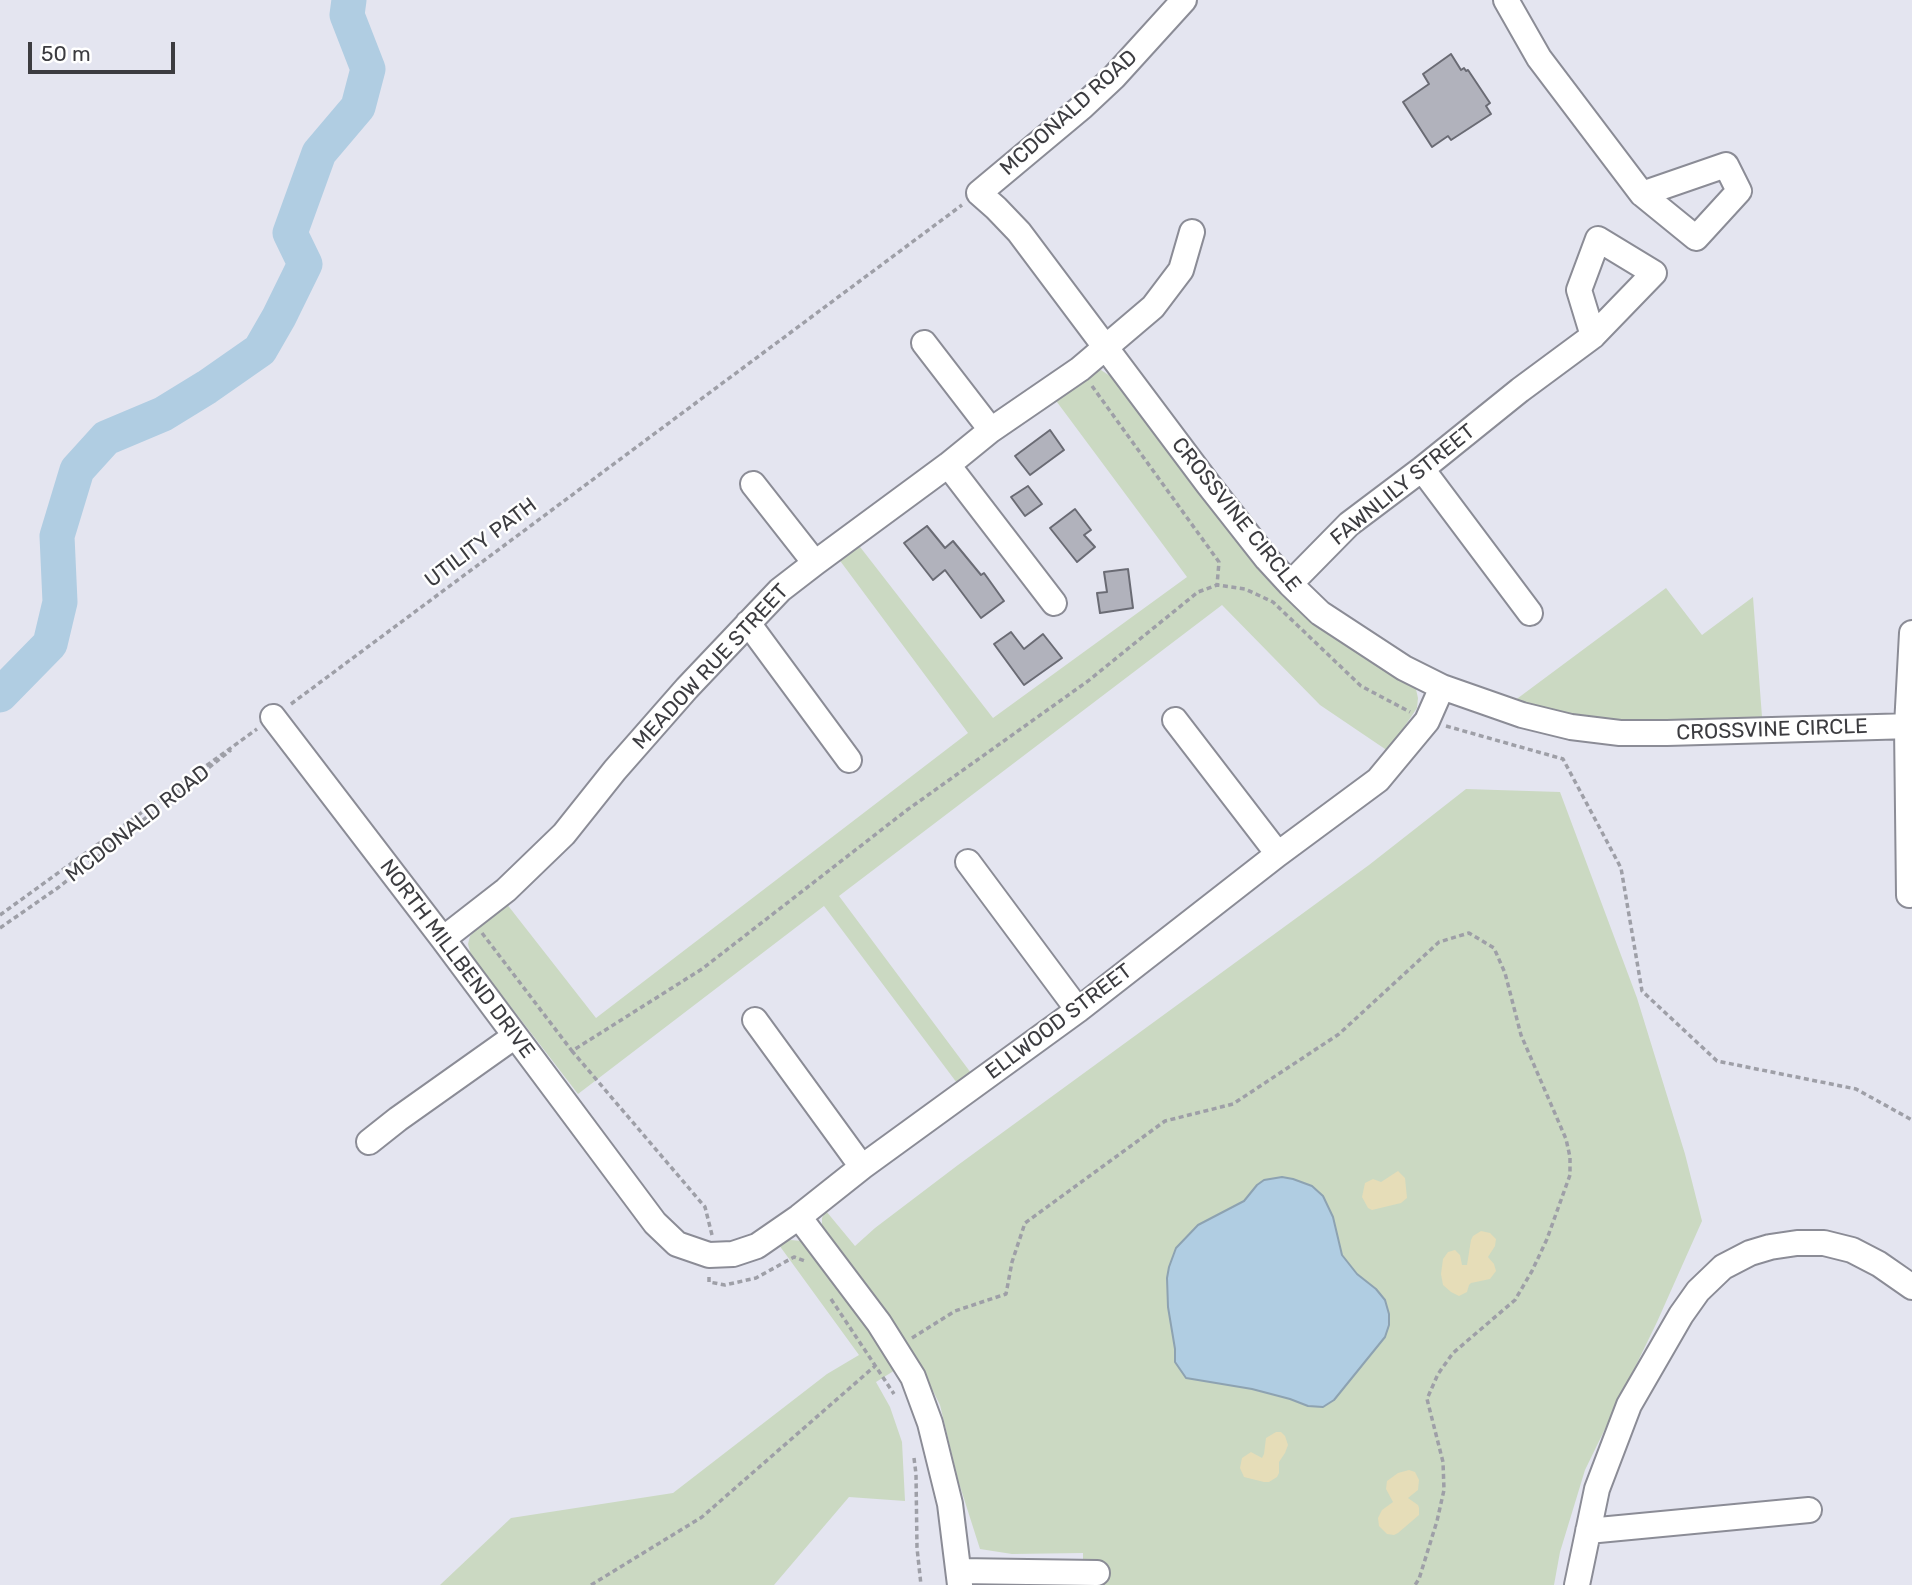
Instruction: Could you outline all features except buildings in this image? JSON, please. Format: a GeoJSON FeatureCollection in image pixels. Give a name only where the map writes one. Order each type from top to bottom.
{"type":"FeatureCollection","features":[{"type":"Feature","properties":{"kind":"street","name":"MCDONALD ROAD"},"geometry":{"type":"LineString","coordinates":[[979,193],[1114,77],[1184,0]]}},
{"type":"Feature","properties":{"kind":"street"},"geometry":{"type":"LineString","coordinates":[[1506,0],[1539,58],[1642,194]]}},
{"type":"Feature","properties":{"kind":"street","name":"CROSSVINE CIRCLE"},"geometry":{"type":"LineString","coordinates":[[979,193],[1020,232],[1208,485],[1267,559],[1320,613],[1404,668],[1442,687],[1522,715],[1571,727],[1620,733],[1909,726]]}},
{"type":"Feature","properties":{"kind":"street","name":"MEADOW RUE STREET"},"geometry":{"type":"LineString","coordinates":[[443,939],[506,890],[564,834],[678,698],[780,590],[992,430],[1080,369],[1153,307],[1181,270],[1192,232]]}},
{"type":"Feature","properties":{"kind":"street","name":"FAWNLILY STREET"},"geometry":{"type":"LineString","coordinates":[[1290,584],[1349,524],[1593,336]]}},
{"type":"Feature","properties":{"kind":"street"},"geometry":{"type":"LineString","coordinates":[[924,343],[992,430]]}},
{"type":"Feature","properties":{"kind":"street"},"geometry":{"type":"LineString","coordinates":[[948,465],[1054,603]]}},
{"type":"Feature","properties":{"kind":"street"},"geometry":{"type":"LineString","coordinates":[[1422,469],[1530,613]]}},
{"type":"Feature","properties":{"kind":"street"},"geometry":{"type":"LineString","coordinates":[[753,484],[815,563]]}},
{"type":"Feature","properties":{"kind":"street"},"geometry":{"type":"LineString","coordinates":[[748,623],[849,760]]}},
{"type":"Feature","properties":{"kind":"street"},"geometry":{"type":"LineString","coordinates":[[1909,895],[1912,633]]}},
{"type":"Feature","properties":{"kind":"street","name":"ELLWOOD STREET"},"geometry":{"type":"LineString","coordinates":[[640,1203],[655,1223],[677,1244],[709,1255],[733,1254],[757,1246],[1078,1010],[1278,854],[1378,780],[1427,720],[1442,687]]}},
{"type":"Feature","properties":{"kind":"street","name":"NORTH MILLBEND DRIVE"},"geometry":{"type":"LineString","coordinates":[[273,717],[640,1203]]}},
{"type":"Feature","properties":{"kind":"street"},"geometry":{"type":"LineString","coordinates":[[1175,720],[1278,854]]}},
{"type":"Feature","properties":{"kind":"street"},"geometry":{"type":"LineString","coordinates":[[968,862],[1078,1010]]}},
{"type":"Feature","properties":{"kind":"street"},"geometry":{"type":"LineString","coordinates":[[755,1020],[862,1167]]}},
{"type":"Feature","properties":{"kind":"street"},"geometry":{"type":"LineString","coordinates":[[369,1142],[514,1036]]}},
{"type":"Feature","properties":{"kind":"street"},"geometry":{"type":"LineString","coordinates":[[799,1217],[879,1323],[913,1377],[930,1423],[950,1504],[960,1578],[1097,1573]]}},
{"type":"Feature","properties":{"kind":"street"},"geometry":{"type":"LineString","coordinates":[[1577,1585],[1597,1489],[1629,1405],[1698,1290],[1723,1267],[1750,1253],[1770,1247],[1824,1243],[1852,1250],[1879,1264],[1912,1287]]}},
{"type":"Feature","properties":{"kind":"street"},"geometry":{"type":"LineString","coordinates":[[1588,1531],[1809,1510]]}},
{"type":"Feature","properties":{"kind":"path","name":"UTILITY PATH"},"geometry":{"type":"LineString","coordinates":[[0,915],[273,717],[979,193]]}},
{"type":"Feature","properties":{"kind":"path"},"geometry":{"type":"LineString","coordinates":[[1080,369],[1219,562],[1217,585]]}},
{"type":"Feature","properties":{"kind":"path"},"geometry":{"type":"LineString","coordinates":[[572,1051],[702,969],[907,810],[1088,681],[1198,592],[1217,585],[1245,589],[1273,603],[1361,686],[1427,720],[1563,759],[1621,868],[1642,991],[1717,1061],[1856,1089],[1912,1120]]}},
{"type":"Feature","properties":{"kind":"path","name":"MCDONALD ROAD"},"geometry":{"type":"LineString","coordinates":[[0,928],[59,887],[273,717]]}},
{"type":"Feature","properties":{"kind":"path"},"geometry":{"type":"LineString","coordinates":[[471,918],[572,1051],[705,1207],[712,1235],[709,1282],[725,1285],[757,1278],[794,1258],[805,1261]]}},
{"type":"Feature","properties":{"kind":"path"},"geometry":{"type":"LineString","coordinates":[[896,1348],[956,1311],[1006,1294],[1012,1262],[1025,1223],[1165,1121],[1233,1104],[1339,1034],[1439,942],[1469,933],[1494,948],[1506,973],[1521,1035],[1566,1139],[1570,1175],[1547,1239],[1515,1300],[1453,1353],[1438,1374],[1427,1399],[1443,1462],[1444,1490],[1434,1532],[1415,1585]]}},
{"type":"Feature","properties":{"kind":"path"},"geometry":{"type":"LineString","coordinates":[[828,1295],[893,1391],[897,1402]]}},
{"type":"Feature","properties":{"kind":"path"},"geometry":{"type":"LineString","coordinates":[[590,1585],[702,1517],[876,1366]]}},
{"type":"Feature","properties":{"kind":"path"},"geometry":{"type":"LineString","coordinates":[[913,1447],[921,1585]]}},
{"type":"Feature","properties":{"kind":"green space"},"geometry":{"type":"Polygon","coordinates":[[[1101,370],[1116,380],[1318,622],[1359,653],[1415,685],[1417,708],[1388,751],[1320,705],[1222,605],[839,896],[971,1073],[957,1083],[824,906],[578,1094],[471,955],[468,944],[470,936],[481,925],[506,903],[596,1018],[968,733],[838,558],[857,543],[993,718],[1187,577],[1054,398],[1089,371],[1101,370]]]}},
{"type":"Feature","properties":{"kind":"green space"},"geometry":{"type":"Polygon","coordinates":[[[1666,588],[1702,635],[1753,597],[1762,717],[1633,722],[1559,712],[1514,701],[1666,588]]]}},
{"type":"Feature","properties":{"kind":"green space"},"geometry":{"type":"Polygon","coordinates":[[[1466,789],[1560,792],[1637,998],[1685,1154],[1702,1221],[1657,1322],[1585,1470],[1560,1552],[1554,1585],[1083,1585],[1083,1553],[1012,1554],[980,1549],[958,1480],[940,1405],[916,1357],[876,1382],[890,1407],[902,1442],[905,1501],[849,1497],[774,1585],[440,1585],[511,1518],[673,1493],[827,1374],[859,1355],[779,1245],[790,1240],[827,1238],[822,1227],[822,1218],[826,1211],[855,1246],[958,1165],[1369,865],[1466,789]]]}},
{"type":"Feature","properties":{"kind":"sand"},"geometry":{"type":"Polygon","coordinates":[[[1398,1171],[1405,1178],[1407,1198],[1401,1203],[1372,1210],[1368,1208],[1362,1197],[1365,1183],[1373,1179],[1381,1182],[1398,1171]]]}},
{"type":"Feature","properties":{"kind":"sand"},"geometry":{"type":"Polygon","coordinates":[[[1481,1231],[1490,1233],[1496,1239],[1488,1257],[1496,1271],[1490,1279],[1471,1283],[1467,1292],[1459,1296],[1443,1285],[1443,1259],[1448,1252],[1455,1250],[1460,1255],[1462,1265],[1467,1265],[1471,1240],[1481,1231]]]}},
{"type":"Feature","properties":{"kind":"sand"},"geometry":{"type":"Polygon","coordinates":[[[1276,1432],[1285,1436],[1288,1445],[1279,1462],[1277,1477],[1264,1482],[1244,1477],[1240,1468],[1242,1458],[1251,1452],[1262,1458],[1266,1438],[1276,1432]]]}},
{"type":"Feature","properties":{"kind":"sand"},"geometry":{"type":"Polygon","coordinates":[[[1409,1470],[1415,1472],[1419,1480],[1418,1490],[1408,1498],[1418,1505],[1419,1515],[1398,1533],[1387,1534],[1379,1526],[1378,1518],[1382,1510],[1393,1502],[1386,1489],[1387,1481],[1398,1473],[1409,1470]]]}},
{"type":"Feature","properties":{"kind":"water"},"geometry":{"type":"Polygon","coordinates":[[[1282,1177],[1312,1186],[1323,1196],[1333,1217],[1342,1255],[1357,1274],[1385,1300],[1389,1314],[1385,1337],[1334,1400],[1323,1407],[1308,1406],[1252,1389],[1186,1378],[1175,1362],[1167,1278],[1176,1248],[1198,1225],[1244,1201],[1264,1180],[1282,1177]]]}},
{"type":"Feature","properties":{"kind":"waterway"},"geometry":{"type":"LineString","coordinates":[[0,695],[50,644],[60,602],[57,536],[77,470],[106,438],[163,414],[260,350],[279,317],[305,264],[290,233],[319,153],[358,107],[368,69],[347,15],[349,0]]}}]}
